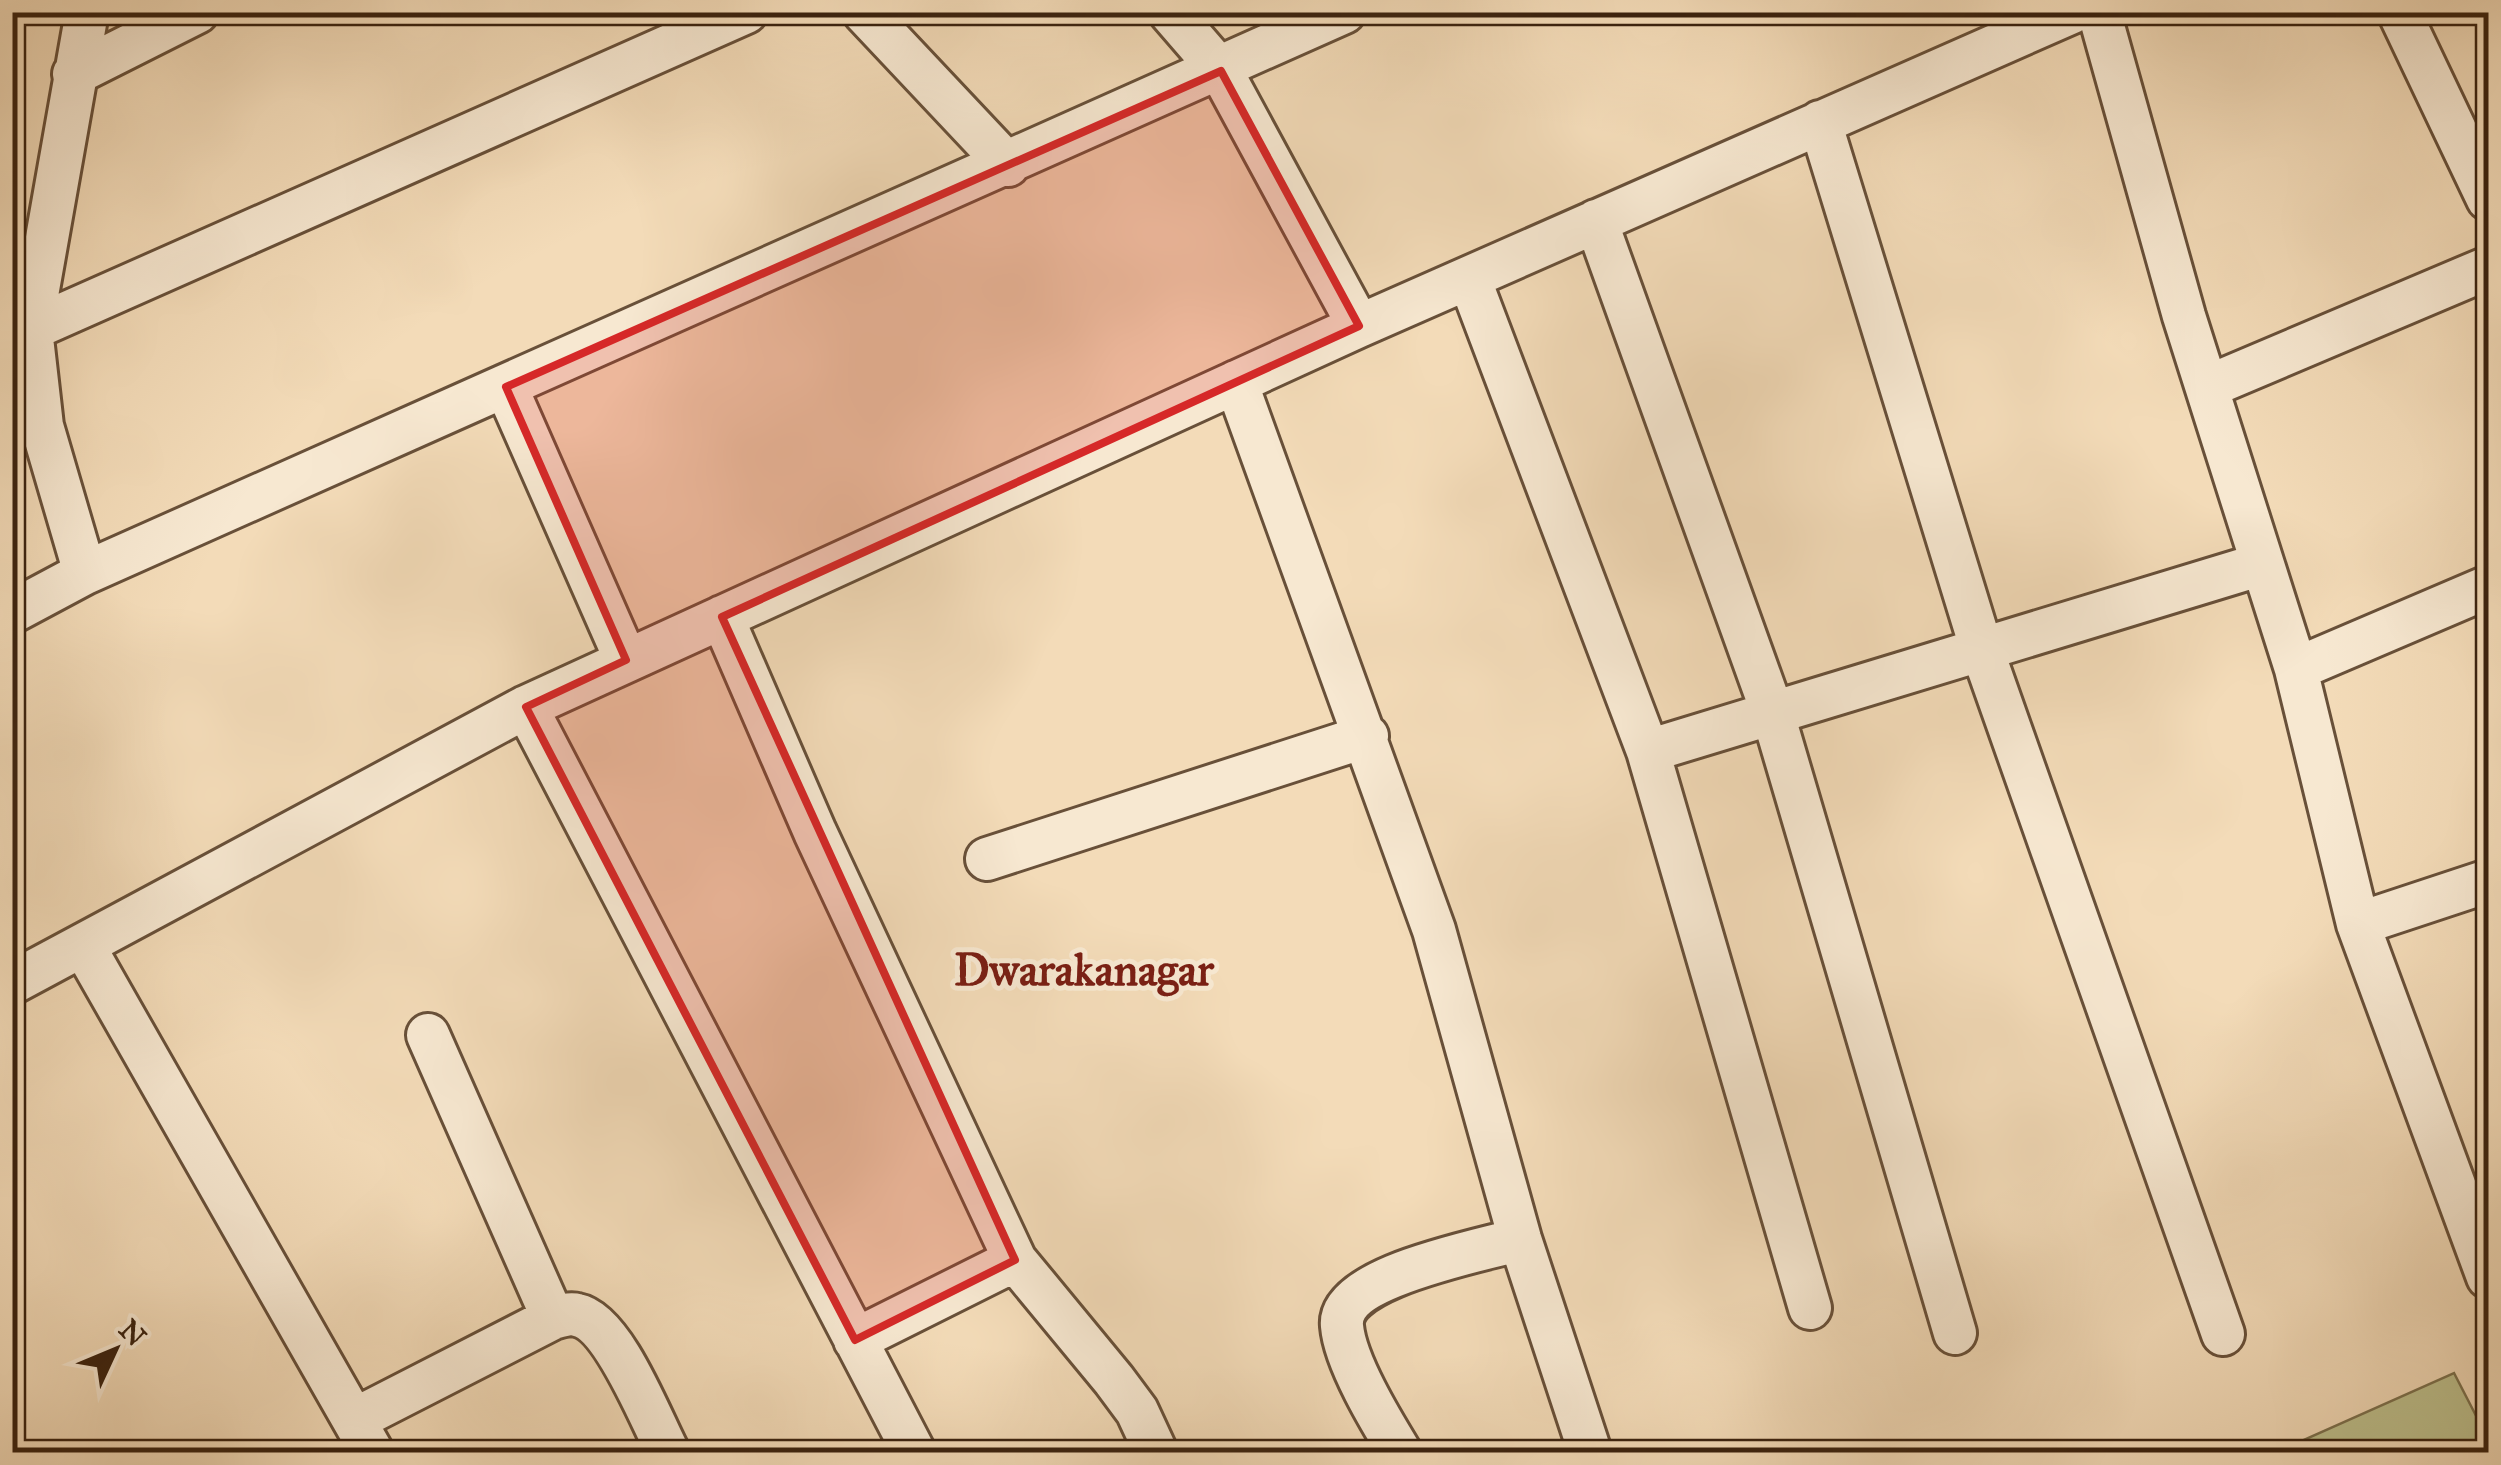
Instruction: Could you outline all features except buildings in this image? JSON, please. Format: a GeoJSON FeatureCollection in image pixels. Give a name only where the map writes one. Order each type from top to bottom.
{"type":"FeatureCollection","features":[{"type":"Feature","properties":{"kind":"street"},"geometry":{"type":"LineString","coordinates":[[85,573],[42,426],[31,330],[86,12]]}},
{"type":"Feature","properties":{"kind":"street"},"geometry":{"type":"LineString","coordinates":[[74,74],[198,12]]}},
{"type":"Feature","properties":{"kind":"street"},"geometry":{"type":"LineString","coordinates":[[31,330],[746,12]]}},
{"type":"Feature","properties":{"kind":"street"},"geometry":{"type":"LineString","coordinates":[[864,12],[1008,165]]}},
{"type":"Feature","properties":{"kind":"street"},"geometry":{"type":"LineString","coordinates":[[1170,12],[1220,71],[1360,326]]}},
{"type":"Feature","properties":{"kind":"street"},"geometry":{"type":"LineString","coordinates":[[12,612],[85,573],[1220,71],[1344,12]]}},
{"type":"Feature","properties":{"kind":"street"},"geometry":{"type":"LineString","coordinates":[[12,983],[526,706],[1360,326],[1820,122],[2009,24],[2072,12]]}},
{"type":"Feature","properties":{"kind":"street"},"geometry":{"type":"LineString","coordinates":[[2099,12],[2207,388],[2296,668],[2358,924],[2488,1276]]}},
{"type":"Feature","properties":{"kind":"street"},"geometry":{"type":"LineString","coordinates":[[2399,12],[2488,198]]}},
{"type":"Feature","properties":{"kind":"street"},"geometry":{"type":"LineString","coordinates":[[1820,122],[1981,647],[2223,1334]]}},
{"type":"Feature","properties":{"kind":"street"},"geometry":{"type":"LineString","coordinates":[[1596,221],[1772,711],[1955,1333]]}},
{"type":"Feature","properties":{"kind":"street"},"geometry":{"type":"LineString","coordinates":[[2207,388],[2488,268]]}},
{"type":"Feature","properties":{"kind":"street"},"geometry":{"type":"LineString","coordinates":[[1469,278],[1648,751],[1810,1308]]}},
{"type":"Feature","properties":{"kind":"street"},"geometry":{"type":"LineString","coordinates":[[1236,382],[1434,930],[1520,1239],[1590,1452]]}},
{"type":"Feature","properties":{"kind":"street"},"geometry":{"type":"LineString","coordinates":[[506,387],[626,660]]}},
{"type":"Feature","properties":{"kind":"street"},"geometry":{"type":"LineString","coordinates":[[1648,751],[2262,564]]}},
{"type":"Feature","properties":{"kind":"street"},"geometry":{"type":"LineString","coordinates":[[2296,668],[2488,587]]}},
{"type":"Feature","properties":{"kind":"street"},"geometry":{"type":"LineString","coordinates":[[722,617],[815,832],[1015,1260],[1126,1396],[1156,1452]]}},
{"type":"Feature","properties":{"kind":"street"},"geometry":{"type":"LineString","coordinates":[[526,706],[914,1452]]}},
{"type":"Feature","properties":{"kind":"street"},"geometry":{"type":"LineString","coordinates":[[987,859],[1367,736]]}},
{"type":"Feature","properties":{"kind":"street"},"geometry":{"type":"LineString","coordinates":[[2358,924],[2488,881]]}},
{"type":"Feature","properties":{"kind":"street"},"geometry":{"type":"LineString","coordinates":[[83,944],[364,1436],[553,1318],[575,1314],[596,1323],[610,1340],[668,1452]]}},
{"type":"Feature","properties":{"kind":"street"},"geometry":{"type":"LineString","coordinates":[[428,1035],[553,1318]]}},
{"type":"Feature","properties":{"kind":"street"},"geometry":{"type":"LineString","coordinates":[[1399,1452],[1350,1353],[1341,1324],[1347,1303],[1362,1288],[1388,1278],[1520,1239]]}},
{"type":"Feature","properties":{"kind":"street"},"geometry":{"type":"LineString","coordinates":[[855,1340],[1015,1260]]}},
{"type":"Feature","properties":{"kind":"highlighted area"},"geometry":{"type":"Polygon","coordinates":[[[1221,71],[1359,326],[722,617],[1015,1260],[855,1340],[526,707],[626,660],[506,387],[1221,71]]]}},
{"type":"Feature","properties":{"kind":"green space"},"geometry":{"type":"Polygon","coordinates":[[[2454,1373],[2488,1439],[2488,1452],[2277,1452],[2454,1373]]]}},
{"type":"Feature","properties":{"kind":"district","name":"Dwarakanagar"},"geometry":{"type":"Point","coordinates":[1084,969]}}]}
